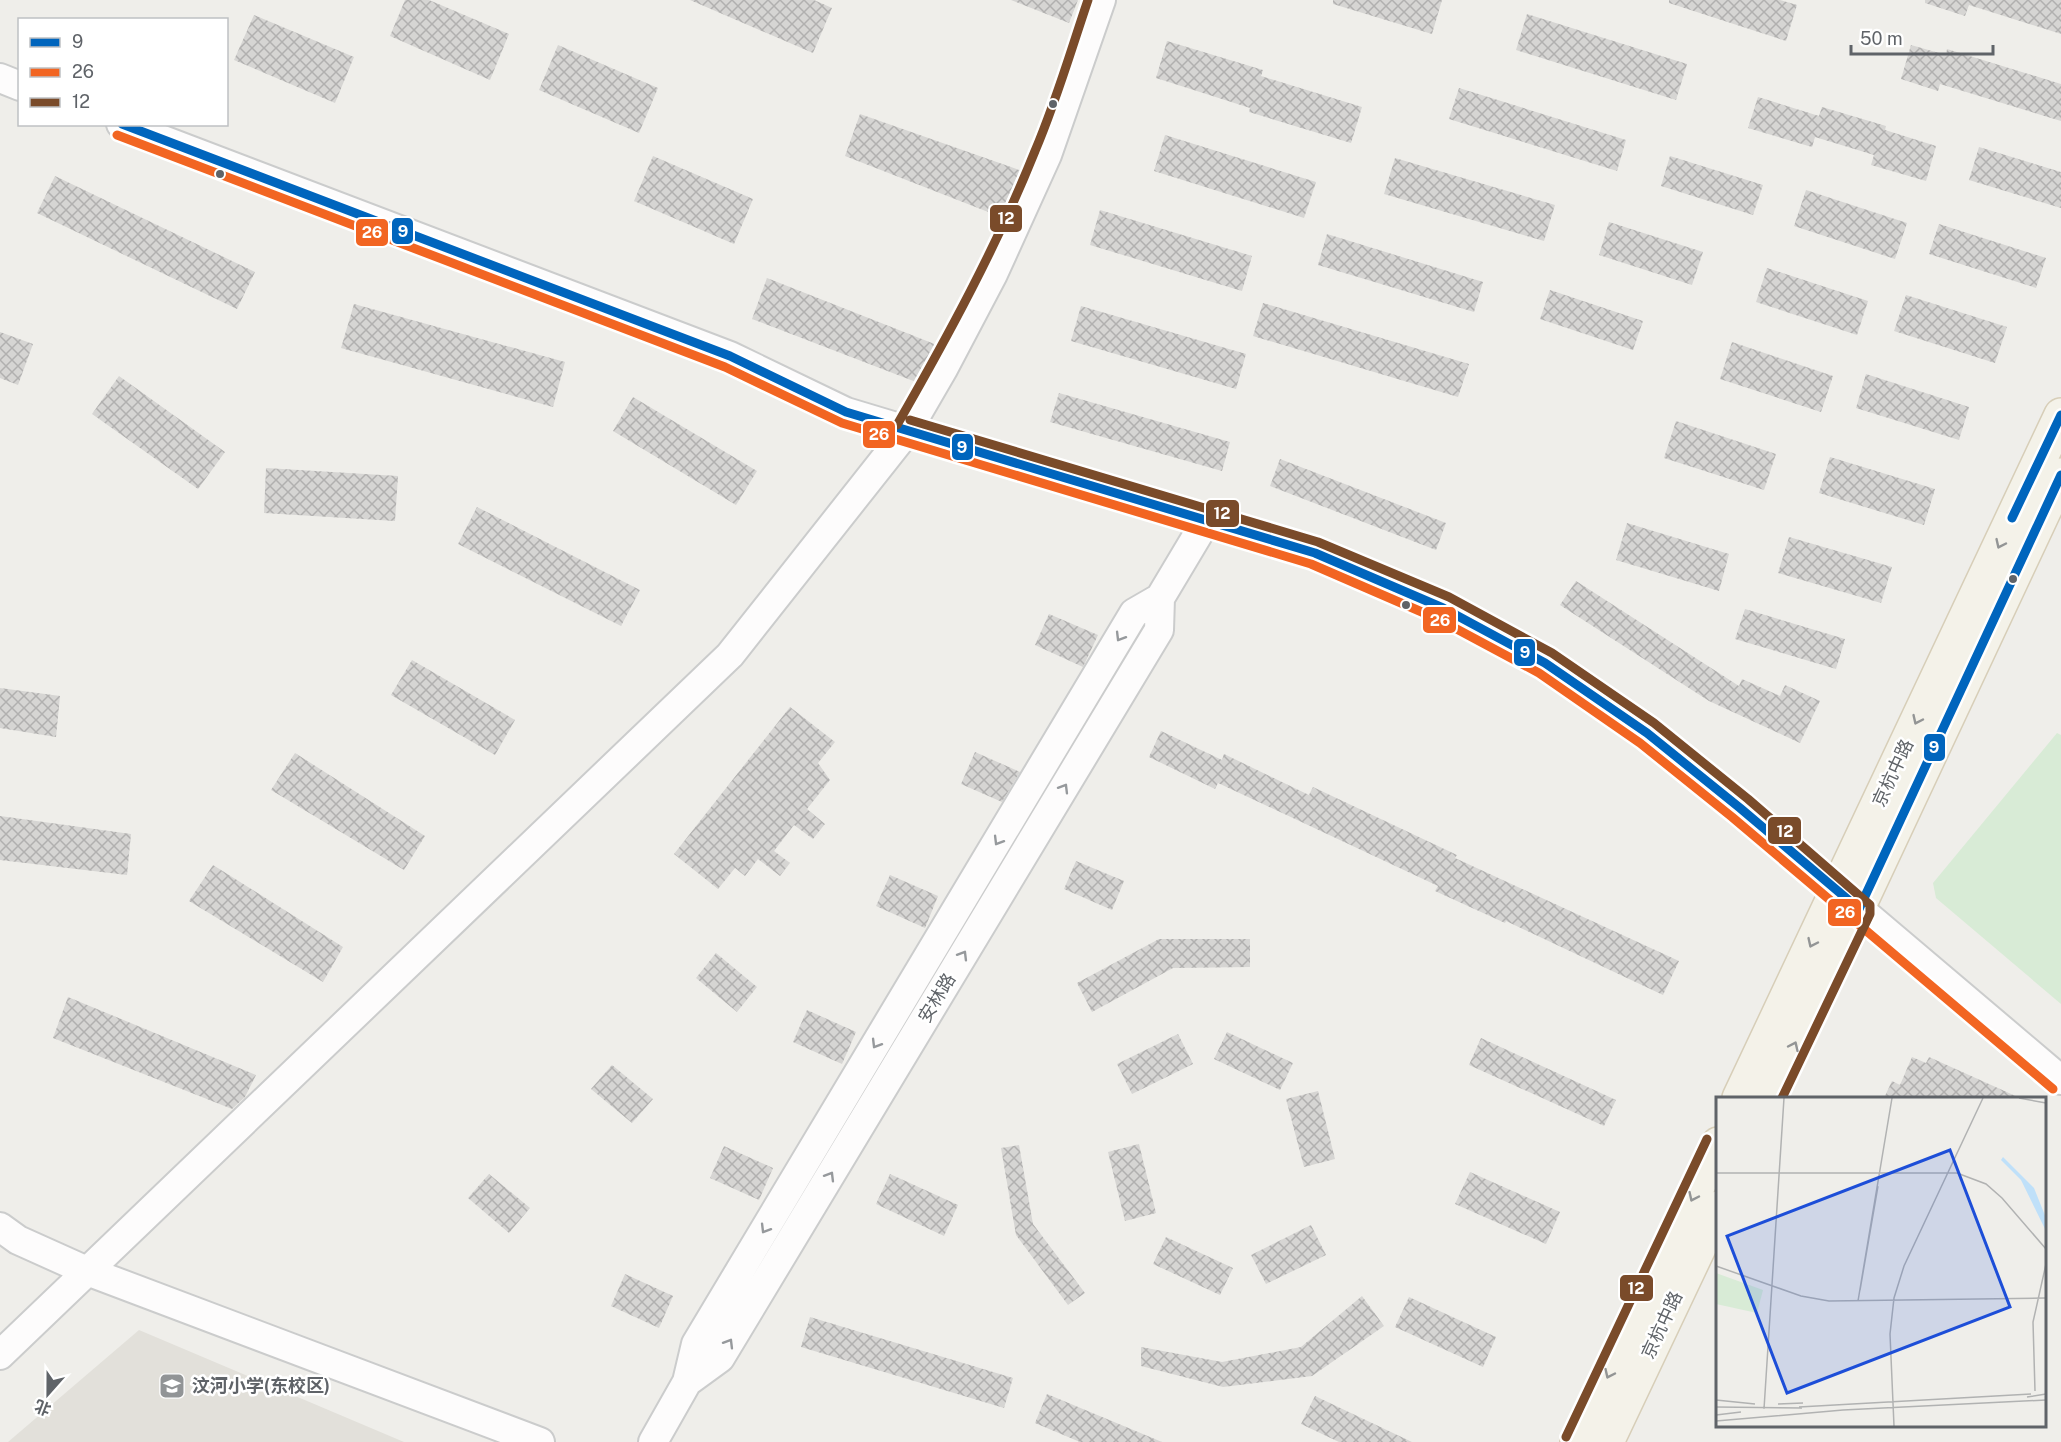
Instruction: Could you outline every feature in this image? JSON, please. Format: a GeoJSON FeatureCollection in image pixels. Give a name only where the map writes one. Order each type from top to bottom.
{"type":"FeatureCollection","features":[{"type":"Feature","properties":{"kind":"main road","name":"京杭中路"},"geometry":{"type":"LineString","coordinates":[[1769,1097],[1848,899],[2061,415]]}},
{"type":"Feature","properties":{"kind":"main road","name":"京杭中路"},"geometry":{"type":"LineString","coordinates":[[1740,1097],[1848,899],[2061,475]]}},
{"type":"Feature","properties":{"kind":"main road","name":"京杭中路"},"geometry":{"type":"LineString","coordinates":[[1577,1442],[1716,1148]]}},
{"type":"Feature","properties":{"kind":"main road","name":"京杭中路"},"geometry":{"type":"LineString","coordinates":[[1607,1442],[1716,1212]]}},
{"type":"Feature","properties":{"kind":"street"},"geometry":{"type":"LineString","coordinates":[[0,1355],[730,655],[906,431],[943,369],[993,274],[1047,155],[1101,0]]}},
{"type":"Feature","properties":{"kind":"street"},"geometry":{"type":"LineString","coordinates":[[0,78],[18,85]]}},
{"type":"Feature","properties":{"kind":"street"},"geometry":{"type":"LineString","coordinates":[[126,126],[729,356],[846,412],[1315,553],[1443,608],[1545,663],[1647,733],[1848,899],[2061,1080]]}},
{"type":"Feature","properties":{"kind":"street","name":"安林路"},"geometry":{"type":"LineString","coordinates":[[687,1382],[720,1358],[920,1027],[1159,630],[1161,598],[1206,521]]}},
{"type":"Feature","properties":{"kind":"street","name":"安林路"},"geometry":{"type":"LineString","coordinates":[[653,1442],[687,1382],[696,1344],[1134,613],[1161,598]]}},
{"type":"Feature","properties":{"kind":"street"},"geometry":{"type":"LineString","coordinates":[[894,1015],[920,1027]]}},
{"type":"Feature","properties":{"kind":"street"},"geometry":{"type":"LineString","coordinates":[[0,1227],[18,1240],[87,1271],[540,1442]]}},
{"type":"Feature","properties":{"kind":"shaded area","name":"汶河小学(东校区)"},"geometry":{"type":"Polygon","coordinates":[[[139,1330],[404,1442],[8,1442],[139,1330]]]}},
{"type":"Feature","properties":{"kind":"green space"},"geometry":{"type":"Polygon","coordinates":[[[2057,733],[2061,735],[2061,1004],[1936,898],[1933,883],[2057,733]]]}},
{"type":"Feature","properties":{"kind":"building"},"geometry":{"type":"Polygon","coordinates":[[[405,0],[429,0],[509,34],[490,80],[390,36],[405,0]]]}},
{"type":"Feature","properties":{"kind":"building"},"geometry":{"type":"Polygon","coordinates":[[[690,0],[814,0],[832,8],[813,53],[690,0]]]}},
{"type":"Feature","properties":{"kind":"building"},"geometry":{"type":"Polygon","coordinates":[[[1011,0],[1078,0],[1069,23],[1011,0]]]}},
{"type":"Feature","properties":{"kind":"building"},"geometry":{"type":"Polygon","coordinates":[[[1333,0],[1442,0],[1432,34],[1333,4],[1333,0]]]}},
{"type":"Feature","properties":{"kind":"building"},"geometry":{"type":"Polygon","coordinates":[[[1669,0],[1780,0],[1797,5],[1786,41],[1669,3],[1669,0]]]}},
{"type":"Feature","properties":{"kind":"building"},"geometry":{"type":"Polygon","coordinates":[[[1925,0],[2061,0],[2061,34],[1969,5],[1965,16],[1925,3],[1925,0]]]}},
{"type":"Feature","properties":{"kind":"building"},"geometry":{"type":"Polygon","coordinates":[[[1527,14],[1687,64],[1676,100],[1516,50],[1527,14]]]}},
{"type":"Feature","properties":{"kind":"building"},"geometry":{"type":"Polygon","coordinates":[[[254,15],[354,57],[335,103],[234,60],[254,15]]]}},
{"type":"Feature","properties":{"kind":"building"},"geometry":{"type":"Polygon","coordinates":[[[1167,41],[1263,70],[1261,76],[1362,107],[1351,143],[1249,112],[1250,108],[1156,78],[1167,41]]]}},
{"type":"Feature","properties":{"kind":"building"},"geometry":{"type":"Polygon","coordinates":[[[558,45],[658,88],[639,133],[539,90],[558,45]]]}},
{"type":"Feature","properties":{"kind":"building"},"geometry":{"type":"Polygon","coordinates":[[[1911,45],[1946,55],[1947,49],[2061,84],[2061,121],[1940,84],[1938,91],[1901,79],[1911,45]]]}},
{"type":"Feature","properties":{"kind":"building"},"geometry":{"type":"Polygon","coordinates":[[[1459,88],[1626,140],[1617,171],[1449,119],[1459,88]]]}},
{"type":"Feature","properties":{"kind":"building"},"geometry":{"type":"Polygon","coordinates":[[[1758,97],[1819,116],[1822,107],[1886,126],[1885,130],[1936,146],[1926,181],[1871,165],[1874,155],[1815,137],[1812,147],[1748,128],[1758,97]]]}},
{"type":"Feature","properties":{"kind":"building"},"geometry":{"type":"Polygon","coordinates":[[[860,114],[1022,171],[1001,217],[845,156],[860,114]]]}},
{"type":"Feature","properties":{"kind":"building"},"geometry":{"type":"Polygon","coordinates":[[[1165,135],[1316,182],[1304,218],[1154,171],[1165,135]]]}},
{"type":"Feature","properties":{"kind":"building"},"geometry":{"type":"Polygon","coordinates":[[[1979,147],[2061,172],[2061,208],[1969,180],[1979,147]]]}},
{"type":"Feature","properties":{"kind":"building"},"geometry":{"type":"Polygon","coordinates":[[[653,156],[753,199],[734,244],[634,201],[653,156]]]}},
{"type":"Feature","properties":{"kind":"building"},"geometry":{"type":"Polygon","coordinates":[[[1670,156],[1763,185],[1753,215],[1661,186],[1670,156]]]}},
{"type":"Feature","properties":{"kind":"building"},"geometry":{"type":"Polygon","coordinates":[[[1395,158],[1555,205],[1544,241],[1384,194],[1395,158]]]}},
{"type":"Feature","properties":{"kind":"building"},"geometry":{"type":"Polygon","coordinates":[[[55,176],[255,272],[237,309],[37,213],[55,176]]]}},
{"type":"Feature","properties":{"kind":"building"},"geometry":{"type":"Polygon","coordinates":[[[1806,190],[1907,223],[1895,259],[1794,226],[1806,190]]]}},
{"type":"Feature","properties":{"kind":"building"},"geometry":{"type":"Polygon","coordinates":[[[1100,210],[1252,256],[1242,291],[1090,245],[1100,210]]]}},
{"type":"Feature","properties":{"kind":"building"},"geometry":{"type":"Polygon","coordinates":[[[1609,222],[1703,252],[1692,285],[1599,255],[1609,222]]]}},
{"type":"Feature","properties":{"kind":"building"},"geometry":{"type":"Polygon","coordinates":[[[1939,224],[2046,258],[2036,288],[1929,254],[1939,224]]]}},
{"type":"Feature","properties":{"kind":"building"},"geometry":{"type":"Polygon","coordinates":[[[1327,234],[1483,282],[1474,312],[1318,265],[1327,234]]]}},
{"type":"Feature","properties":{"kind":"building"},"geometry":{"type":"Polygon","coordinates":[[[1767,268],[1868,301],[1857,335],[1756,302],[1767,268]]]}},
{"type":"Feature","properties":{"kind":"building"},"geometry":{"type":"Polygon","coordinates":[[[767,278],[937,345],[916,382],[752,319],[767,278]]]}},
{"type":"Feature","properties":{"kind":"building"},"geometry":{"type":"Polygon","coordinates":[[[1550,290],[1643,321],[1633,350],[1540,319],[1550,290]]]}},
{"type":"Feature","properties":{"kind":"building"},"geometry":{"type":"Polygon","coordinates":[[[1906,295],[2007,327],[1995,363],[1894,331],[1906,295]]]}},
{"type":"Feature","properties":{"kind":"building"},"geometry":{"type":"Polygon","coordinates":[[[1263,303],[1469,364],[1458,397],[1253,336],[1263,303]]]}},
{"type":"Feature","properties":{"kind":"building"},"geometry":{"type":"Polygon","coordinates":[[[354,304],[565,362],[553,407],[341,348],[354,304]]]}},
{"type":"Feature","properties":{"kind":"building"},"geometry":{"type":"Polygon","coordinates":[[[1081,306],[1246,354],[1236,389],[1071,341],[1081,306]]]}},
{"type":"Feature","properties":{"kind":"building"},"geometry":{"type":"Polygon","coordinates":[[[0,332],[33,344],[18,385],[0,378],[0,332]]]}},
{"type":"Feature","properties":{"kind":"building"},"geometry":{"type":"Polygon","coordinates":[[[1732,342],[1833,376],[1821,412],[1720,379],[1732,342]]]}},
{"type":"Feature","properties":{"kind":"building"},"geometry":{"type":"Polygon","coordinates":[[[1866,374],[1969,407],[1959,440],[1856,408],[1866,374]]]}},
{"type":"Feature","properties":{"kind":"building"},"geometry":{"type":"Polygon","coordinates":[[[119,376],[225,452],[198,489],[92,414],[119,376]]]}},
{"type":"Feature","properties":{"kind":"building"},"geometry":{"type":"Polygon","coordinates":[[[1059,393],[1230,442],[1222,471],[1050,422],[1059,393]]]}},
{"type":"Feature","properties":{"kind":"building"},"geometry":{"type":"Polygon","coordinates":[[[633,397],[757,471],[736,505],[613,431],[633,397]]]}},
{"type":"Feature","properties":{"kind":"building"},"geometry":{"type":"Polygon","coordinates":[[[1676,421],[1776,454],[1764,490],[1664,458],[1676,421]]]}},
{"type":"Feature","properties":{"kind":"building"},"geometry":{"type":"Polygon","coordinates":[[[1830,457],[1935,489],[1924,525],[1819,493],[1830,457]]]}},
{"type":"Feature","properties":{"kind":"building"},"geometry":{"type":"Polygon","coordinates":[[[1280,459],[1446,523],[1436,550],[1270,486],[1280,459]]]}},
{"type":"Feature","properties":{"kind":"building"},"geometry":{"type":"Polygon","coordinates":[[[266,468],[398,476],[395,521],[264,513],[266,468]]]}},
{"type":"Feature","properties":{"kind":"building"},"geometry":{"type":"Polygon","coordinates":[[[477,507],[640,590],[621,626],[458,544],[477,507]]]}},
{"type":"Feature","properties":{"kind":"building"},"geometry":{"type":"Polygon","coordinates":[[[1627,523],[1729,554],[1719,591],[1616,560],[1627,523]]]}},
{"type":"Feature","properties":{"kind":"building"},"geometry":{"type":"Polygon","coordinates":[[[1789,537],[1892,567],[1881,603],[1778,573],[1789,537]]]}},
{"type":"Feature","properties":{"kind":"building"},"geometry":{"type":"Polygon","coordinates":[[[1576,581],[1739,686],[1742,679],[1780,696],[1785,685],[1820,701],[1800,743],[1709,701],[1560,605],[1576,581]]]}},
{"type":"Feature","properties":{"kind":"building"},"geometry":{"type":"Polygon","coordinates":[[[1745,609],[1845,639],[1836,669],[1735,639],[1745,609]]]}},
{"type":"Feature","properties":{"kind":"building"},"geometry":{"type":"Polygon","coordinates":[[[1049,614],[1098,635],[1083,667],[1035,645],[1049,614]]]}},
{"type":"Feature","properties":{"kind":"building"},"geometry":{"type":"Polygon","coordinates":[[[412,660],[515,720],[495,755],[391,695],[412,660]]]}},
{"type":"Feature","properties":{"kind":"building"},"geometry":{"type":"Polygon","coordinates":[[[0,688],[60,696],[56,737],[0,728],[0,688]]]}},
{"type":"Feature","properties":{"kind":"building"},"geometry":{"type":"Polygon","coordinates":[[[790,707],[835,742],[818,763],[830,780],[807,809],[825,824],[813,839],[794,825],[774,851],[790,863],[780,876],[758,859],[745,876],[735,868],[718,889],[674,854],[790,707]]]}},
{"type":"Feature","properties":{"kind":"building"},"geometry":{"type":"Polygon","coordinates":[[[1161,731],[1222,760],[1224,754],[1309,795],[1313,787],[1457,855],[1455,858],[1679,961],[1663,995],[1506,921],[1505,923],[1435,891],[1438,886],[1218,783],[1215,789],[1149,757],[1161,731]]]}},
{"type":"Feature","properties":{"kind":"building"},"geometry":{"type":"Polygon","coordinates":[[[975,752],[1020,772],[1002,802],[961,784],[975,752]]]}},
{"type":"Feature","properties":{"kind":"building"},"geometry":{"type":"Polygon","coordinates":[[[295,753],[425,836],[404,870],[271,790],[295,753]]]}},
{"type":"Feature","properties":{"kind":"building"},"geometry":{"type":"Polygon","coordinates":[[[0,816],[131,834],[127,875],[0,860],[0,816]]]}},
{"type":"Feature","properties":{"kind":"building"},"geometry":{"type":"Polygon","coordinates":[[[1076,861],[1124,881],[1112,910],[1064,889],[1076,861]]]}},
{"type":"Feature","properties":{"kind":"building"},"geometry":{"type":"Polygon","coordinates":[[[213,865],[343,947],[323,982],[189,901],[213,865]]]}},
{"type":"Feature","properties":{"kind":"building"},"geometry":{"type":"Polygon","coordinates":[[[890,875],[938,896],[925,928],[876,906],[890,875]]]}},
{"type":"Feature","properties":{"kind":"building"},"geometry":{"type":"Polygon","coordinates":[[[1159,939],[1250,939],[1250,967],[1173,968],[1092,1012],[1077,983],[1159,939]]]}},
{"type":"Feature","properties":{"kind":"building"},"geometry":{"type":"Polygon","coordinates":[[[716,953],[757,987],[737,1012],[696,978],[716,953]]]}},
{"type":"Feature","properties":{"kind":"building"},"geometry":{"type":"Polygon","coordinates":[[[68,997],[256,1075],[245,1097],[232,1109],[53,1038],[68,997]]]}},
{"type":"Feature","properties":{"kind":"building"},"geometry":{"type":"Polygon","coordinates":[[[807,1010],[856,1032],[842,1064],[793,1042],[807,1010]]]}},
{"type":"Feature","properties":{"kind":"building"},"geometry":{"type":"Polygon","coordinates":[[[1227,1032],[1293,1063],[1280,1090],[1214,1059],[1227,1032]]]}},
{"type":"Feature","properties":{"kind":"building"},"geometry":{"type":"Polygon","coordinates":[[[1178,1034],[1193,1064],[1132,1094],[1117,1064],[1178,1034]]]}},
{"type":"Feature","properties":{"kind":"building"},"geometry":{"type":"Polygon","coordinates":[[[1481,1038],[1616,1100],[1604,1126],[1469,1065],[1481,1038]]]}},
{"type":"Feature","properties":{"kind":"building"},"geometry":{"type":"Polygon","coordinates":[[[1912,1057],[1926,1063],[1929,1057],[2018,1097],[1884,1097],[1892,1081],[1900,1085],[1912,1057]]]}},
{"type":"Feature","properties":{"kind":"building"},"geometry":{"type":"Polygon","coordinates":[[[612,1065],[653,1099],[632,1123],[591,1089],[612,1065]]]}},
{"type":"Feature","properties":{"kind":"building"},"geometry":{"type":"Polygon","coordinates":[[[1318,1091],[1335,1159],[1304,1167],[1286,1099],[1318,1091]]]}},
{"type":"Feature","properties":{"kind":"building"},"geometry":{"type":"Polygon","coordinates":[[[1139,1144],[1156,1213],[1125,1221],[1108,1152],[1139,1144]]]}},
{"type":"Feature","properties":{"kind":"building"},"geometry":{"type":"Polygon","coordinates":[[[1019,1145],[1033,1224],[1085,1293],[1068,1305],[1016,1235],[1001,1148],[1019,1145]]]}},
{"type":"Feature","properties":{"kind":"building"},"geometry":{"type":"Polygon","coordinates":[[[724,1146],[773,1168],[759,1200],[710,1178],[724,1146]]]}},
{"type":"Feature","properties":{"kind":"building"},"geometry":{"type":"Polygon","coordinates":[[[1470,1172],[1560,1212],[1546,1244],[1455,1204],[1470,1172]]]}},
{"type":"Feature","properties":{"kind":"building"},"geometry":{"type":"Polygon","coordinates":[[[489,1174],[530,1208],[509,1233],[468,1198],[489,1174]]]}},
{"type":"Feature","properties":{"kind":"building"},"geometry":{"type":"Polygon","coordinates":[[[890,1174],[958,1205],[944,1236],[876,1204],[890,1174]]]}},
{"type":"Feature","properties":{"kind":"building"},"geometry":{"type":"Polygon","coordinates":[[[1311,1225],[1326,1255],[1266,1284],[1251,1255],[1311,1225]]]}},
{"type":"Feature","properties":{"kind":"building"},"geometry":{"type":"Polygon","coordinates":[[[1166,1237],[1233,1268],[1220,1295],[1153,1264],[1166,1237]]]}},
{"type":"Feature","properties":{"kind":"building"},"geometry":{"type":"Polygon","coordinates":[[[625,1274],[673,1296],[659,1328],[611,1306],[625,1274]]]}},
{"type":"Feature","properties":{"kind":"building"},"geometry":{"type":"Polygon","coordinates":[[[1362,1296],[1384,1326],[1312,1376],[1223,1387],[1141,1366],[1141,1347],[1222,1362],[1301,1347],[1362,1296]]]}},
{"type":"Feature","properties":{"kind":"building"},"geometry":{"type":"Polygon","coordinates":[[[1409,1297],[1496,1337],[1483,1367],[1395,1327],[1409,1297]]]}},
{"type":"Feature","properties":{"kind":"building"},"geometry":{"type":"Polygon","coordinates":[[[810,1317],[1013,1378],[1004,1408],[801,1347],[810,1317]]]}},
{"type":"Feature","properties":{"kind":"building"},"geometry":{"type":"Polygon","coordinates":[[[1047,1394],[1162,1442],[1080,1442],[1035,1423],[1047,1394]]]}},
{"type":"Feature","properties":{"kind":"building"},"geometry":{"type":"Polygon","coordinates":[[[1315,1396],[1412,1442],[1339,1442],[1301,1424],[1315,1396]]]}},
{"type":"Feature","properties":{"kind":"transit line","name":"12"},"geometry":{"type":"LineString","coordinates":[[897,425],[953,324],[1005,221],[1050,114],[1088,0]]}},
{"type":"Feature","properties":{"kind":"transit line","name":"9"},"geometry":{"type":"LineString","coordinates":[[127,126],[730,356],[846,412],[1315,553],[1443,608],[1545,663],[1647,733],[1859,909],[2061,475]]}},
{"type":"Feature","properties":{"kind":"transit line","name":"26"},"geometry":{"type":"LineString","coordinates":[[117,135],[725,367],[842,423],[1311,564],[1438,619],[1539,673],[1640,743],[1732,817],[2053,1089]]}},
{"type":"Feature","properties":{"kind":"transit line","name":"9"},"geometry":{"type":"LineString","coordinates":[[2012,518],[2061,415]]}},
{"type":"Feature","properties":{"kind":"transit line","name":"12"},"geometry":{"type":"LineString","coordinates":[[910,420],[1318,542],[1449,597],[1552,653],[1654,723],[1748,799],[1870,905],[1870,914],[1782,1097]]}},
{"type":"Feature","properties":{"kind":"transit line","name":"12"},"geometry":{"type":"LineString","coordinates":[[1566,1437],[1707,1139]]}},
{"type":"Feature","properties":{"kind":"place","name":"汶河小学(东校区)"},"geometry":{"type":"Point","coordinates":[172,1386]}}]}
